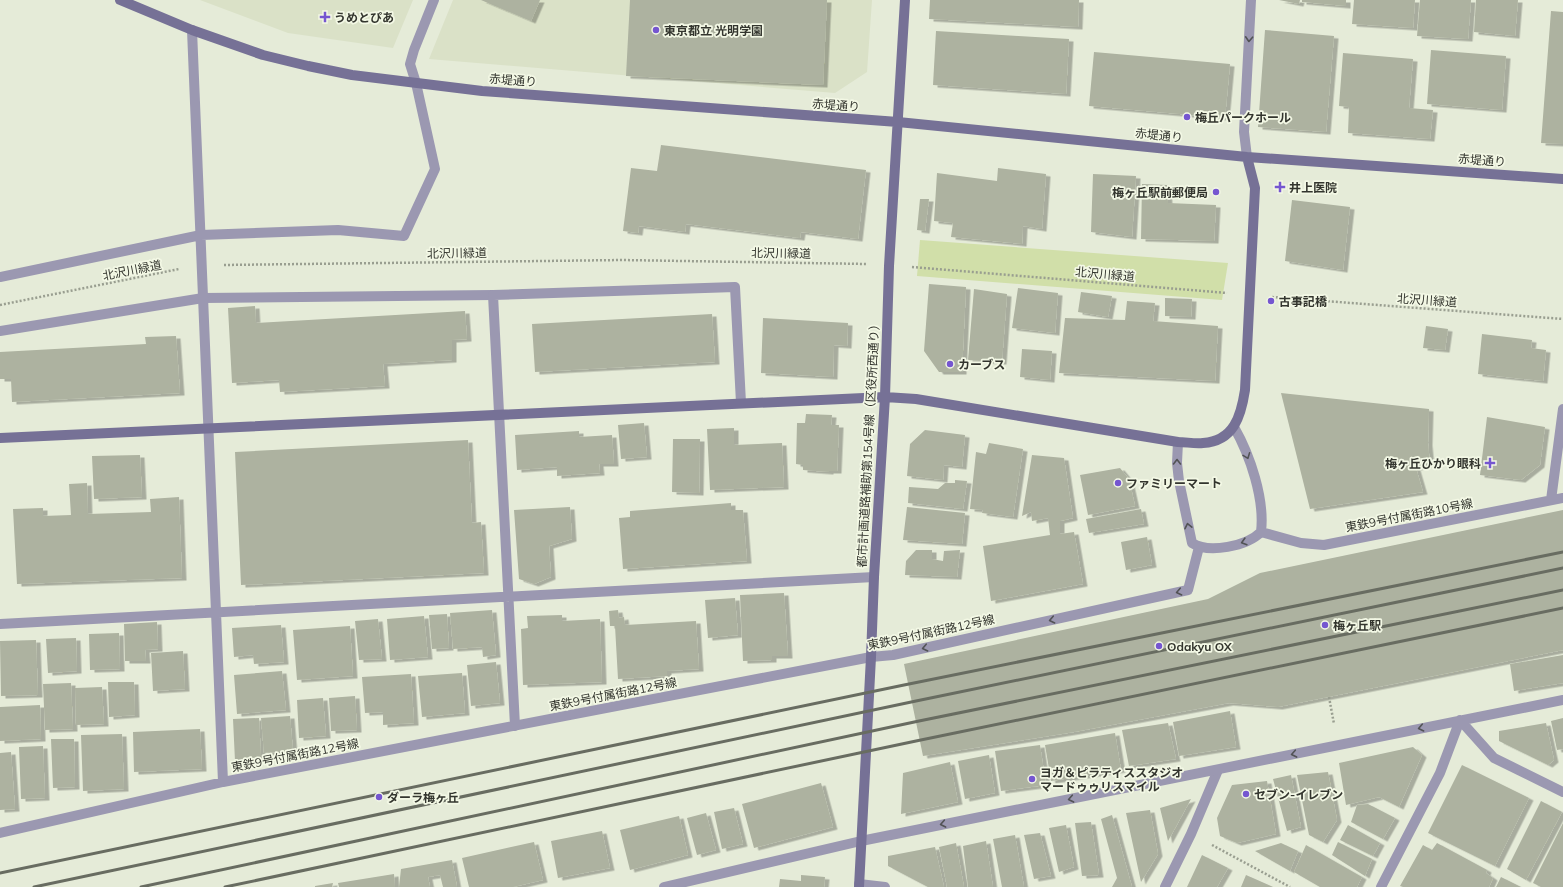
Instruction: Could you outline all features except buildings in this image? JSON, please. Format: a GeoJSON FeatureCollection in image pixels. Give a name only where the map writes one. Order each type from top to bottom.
{"type":"FeatureCollection","features":[{"type":"Feature","properties":{"kind":"street","name":"赤堤通り"},"geometry":{"type":"LineString","coordinates":[[120,0],[192,30],[263,55],[352,75],[416,83],[482,91],[898,122],[1247,157],[1563,179]]}},
{"type":"Feature","properties":{"kind":"street"},"geometry":{"type":"LineString","coordinates":[[0,277],[201,235],[338,230],[404,236],[435,169],[416,83],[410,64],[434,0]]}},
{"type":"Feature","properties":{"kind":"street","name":"都市計画道路補助第154号線（区役所西通り）"},"geometry":{"type":"LineString","coordinates":[[859,886],[874,577],[885,397],[889,266],[905,0]]}},
{"type":"Feature","properties":{"kind":"street"},"geometry":{"type":"LineString","coordinates":[[0,438],[885,397],[916,399],[1178,442],[1204,443],[1216,440],[1227,434],[1234,427],[1241,411],[1245,390],[1255,188],[1247,157],[1244,132],[1251,0]]}},
{"type":"Feature","properties":{"kind":"street"},"geometry":{"type":"LineString","coordinates":[[192,30],[223,782]]}},
{"type":"Feature","properties":{"kind":"street"},"geometry":{"type":"LineString","coordinates":[[0,331],[203,298],[493,295],[735,287],[741,403]]}},
{"type":"Feature","properties":{"kind":"street"},"geometry":{"type":"LineString","coordinates":[[493,295],[515,726]]}},
{"type":"Feature","properties":{"kind":"street"},"geometry":{"type":"LineString","coordinates":[[1551,500],[1563,409]]}},
{"type":"Feature","properties":{"kind":"street"},"geometry":{"type":"LineString","coordinates":[[1178,442],[1176,464],[1178,481],[1192,543],[1198,547],[1212,549],[1249,540],[1261,532],[1263,520],[1257,486],[1241,439],[1234,427]]}},
{"type":"Feature","properties":{"kind":"street","name":"東鉄9号付属街路10号線"},"geometry":{"type":"LineString","coordinates":[[1261,532],[1301,543],[1324,545],[1563,498]]}},
{"type":"Feature","properties":{"kind":"street","name":"東鉄9号付属街路12号線"},"geometry":{"type":"LineString","coordinates":[[0,834],[223,782],[893,654],[1188,590],[1198,547]]}},
{"type":"Feature","properties":{"kind":"street"},"geometry":{"type":"LineString","coordinates":[[0,624],[874,577]]}},
{"type":"Feature","properties":{"kind":"street"},"geometry":{"type":"LineString","coordinates":[[664,887],[861,841],[1563,700]]}},
{"type":"Feature","properties":{"kind":"street"},"geometry":{"type":"LineString","coordinates":[[1460,720],[1494,758],[1563,792]]}},
{"type":"Feature","properties":{"kind":"street"},"geometry":{"type":"LineString","coordinates":[[1381,887],[1440,773],[1460,720]]}},
{"type":"Feature","properties":{"kind":"street"},"geometry":{"type":"LineString","coordinates":[[1165,887],[1191,834],[1218,770]]}},
{"type":"Feature","properties":{"kind":"street"},"geometry":{"type":"LineString","coordinates":[[859,886],[885,887]]}},
{"type":"Feature","properties":{"kind":"path","name":"北沢川緑道"},"geometry":{"type":"LineString","coordinates":[[0,305],[202,265],[622,260],[850,263],[1563,319]]}},
{"type":"Feature","properties":{"kind":"path"},"geometry":{"type":"LineString","coordinates":[[1191,834],[1290,887]]}},
{"type":"Feature","properties":{"kind":"shaded area","name":"うめとぴあ"},"geometry":{"type":"Polygon","coordinates":[[[200,0],[413,0],[393,48],[288,33],[200,0]]]}},
{"type":"Feature","properties":{"kind":"shaded area","name":"東京都立 光明学園"},"geometry":{"type":"Polygon","coordinates":[[[453,0],[872,0],[867,72],[835,93],[429,59],[453,0]]]}},
{"type":"Feature","properties":{"kind":"green space"},"geometry":{"type":"Polygon","coordinates":[[[920,240],[1228,263],[1222,300],[917,276],[920,240]]]}},
{"type":"Feature","properties":{"kind":"railway"},"geometry":{"type":"LineString","coordinates":[[0,873],[904,685],[1563,552]]}},
{"type":"Feature","properties":{"kind":"railway"},"geometry":{"type":"LineString","coordinates":[[34,887],[916,701],[1563,568]]}},
{"type":"Feature","properties":{"kind":"railway"},"geometry":{"type":"LineString","coordinates":[[141,887],[919,721],[1563,590]]}},
{"type":"Feature","properties":{"kind":"railway"},"geometry":{"type":"LineString","coordinates":[[225,887],[916,741],[1563,608]]}},
{"type":"Feature","properties":{"kind":"place","name":"うめとぴあ"},"geometry":{"type":"Point","coordinates":[325,17]}},
{"type":"Feature","properties":{"kind":"place","name":"東京都立 光明学園"},"geometry":{"type":"Point","coordinates":[656,30]}},
{"type":"Feature","properties":{"kind":"place","name":"梅丘パークホール"},"geometry":{"type":"Point","coordinates":[1187,117]}},
{"type":"Feature","properties":{"kind":"place","name":"井上医院"},"geometry":{"type":"Point","coordinates":[1280,187]}},
{"type":"Feature","properties":{"kind":"place","name":"梅ヶ丘駅前郵便局"},"geometry":{"type":"Point","coordinates":[1216,192]}},
{"type":"Feature","properties":{"kind":"place","name":"古事記橋"},"geometry":{"type":"Point","coordinates":[1271,301]}},
{"type":"Feature","properties":{"kind":"place","name":"カーブス"},"geometry":{"type":"Point","coordinates":[950,364]}},
{"type":"Feature","properties":{"kind":"place","name":"梅ヶ丘ひかり眼科"},"geometry":{"type":"Point","coordinates":[1490,463]}},
{"type":"Feature","properties":{"kind":"place","name":"ファミリーマート"},"geometry":{"type":"Point","coordinates":[1118,483]}},
{"type":"Feature","properties":{"kind":"place","name":"梅ヶ丘駅"},"geometry":{"type":"Point","coordinates":[1325,625]}},
{"type":"Feature","properties":{"kind":"place","name":"Odakyu OX"},"geometry":{"type":"Point","coordinates":[1159,646]}},
{"type":"Feature","properties":{"kind":"place","name":"ヨガ＆ピラティススタジオ マードゥゥリスマイル"},"geometry":{"type":"Point","coordinates":[1032,779]}},
{"type":"Feature","properties":{"kind":"place","name":"セブン-イレブン"},"geometry":{"type":"Point","coordinates":[1246,794]}},
{"type":"Feature","properties":{"kind":"place","name":"ダーラ梅ヶ丘"},"geometry":{"type":"Point","coordinates":[379,797]}}]}
